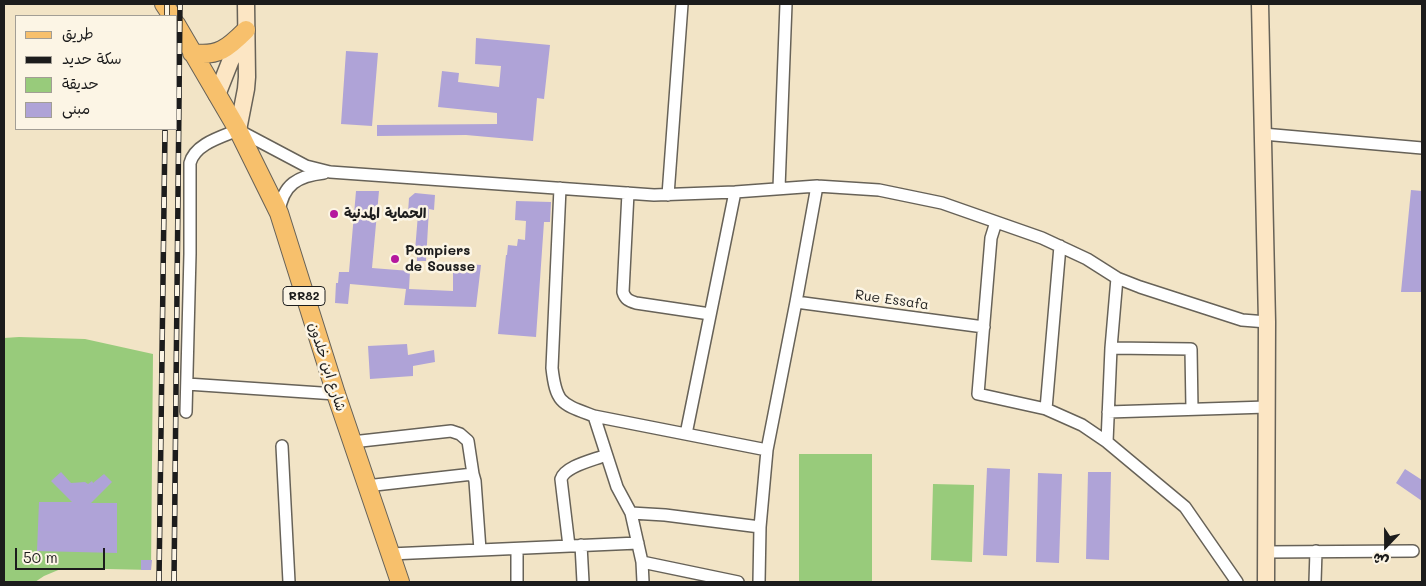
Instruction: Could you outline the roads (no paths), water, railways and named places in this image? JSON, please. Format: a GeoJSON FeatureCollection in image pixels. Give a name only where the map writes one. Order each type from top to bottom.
{"type":"FeatureCollection","features":[{"type":"Feature","properties":{"kind":"main road"},"geometry":{"type":"LineString","coordinates":[[164,4],[171,15]]}},
{"type":"Feature","properties":{"kind":"main road","name":"شارع ابن خلدون"},"geometry":{"type":"LineString","coordinates":[[178,28],[238,130],[279,214],[366,486],[400,582]]}},
{"type":"Feature","properties":{"kind":"main road"},"geometry":{"type":"LineString","coordinates":[[192,53],[214,53],[224,50],[246,30]]}},
{"type":"Feature","properties":{"kind":"street"},"geometry":{"type":"LineString","coordinates":[[238,130],[247,83],[246,4]]}},
{"type":"Feature","properties":{"kind":"street"},"geometry":{"type":"LineString","coordinates":[[668,195],[682,4]]}},
{"type":"Feature","properties":{"kind":"street"},"geometry":{"type":"LineString","coordinates":[[779,188],[786,4]]}},
{"type":"Feature","properties":{"kind":"street"},"geometry":{"type":"LineString","coordinates":[[1260,4],[1267,322],[1266,582]]}},
{"type":"Feature","properties":{"kind":"street"},"geometry":{"type":"LineString","coordinates":[[217,95],[230,62],[246,30]]}},
{"type":"Feature","properties":{"kind":"street"},"geometry":{"type":"LineString","coordinates":[[238,130],[306,166],[330,172],[668,195],[817,186],[870,188],[913,196],[942,203],[1060,246],[1087,259],[1116,278],[1242,320],[1267,322]]}},
{"type":"Feature","properties":{"kind":"street"},"geometry":{"type":"LineString","coordinates":[[186,412],[190,164],[193,155],[202,147],[238,130]]}},
{"type":"Feature","properties":{"kind":"street"},"geometry":{"type":"LineString","coordinates":[[1263,134],[1422,148]]}},
{"type":"Feature","properties":{"kind":"street"},"geometry":{"type":"LineString","coordinates":[[279,214],[283,194],[296,181],[309,175],[330,172]]}},
{"type":"Feature","properties":{"kind":"street"},"geometry":{"type":"LineString","coordinates":[[759,582],[760,527],[767,450],[817,186]]}},
{"type":"Feature","properties":{"kind":"street"},"geometry":{"type":"LineString","coordinates":[[560,188],[552,368],[556,393],[570,407],[594,416],[767,450]]}},
{"type":"Feature","properties":{"kind":"street"},"geometry":{"type":"LineString","coordinates":[[686,434],[735,192]]}},
{"type":"Feature","properties":{"kind":"street"},"geometry":{"type":"LineString","coordinates":[[628,193],[623,292],[627,299],[636,303],[710,314]]}},
{"type":"Feature","properties":{"kind":"street"},"geometry":{"type":"LineString","coordinates":[[996,222],[991,238],[978,394],[1046,408],[1082,425],[1107,442],[1184,507],[1237,582]]}},
{"type":"Feature","properties":{"kind":"street"},"geometry":{"type":"LineString","coordinates":[[1046,408],[1060,246]]}},
{"type":"Feature","properties":{"kind":"street"},"geometry":{"type":"LineString","coordinates":[[1107,442],[1116,278]]}},
{"type":"Feature","properties":{"kind":"street","name":"Rue Essafa"},"geometry":{"type":"LineString","coordinates":[[796,302],[984,327]]}},
{"type":"Feature","properties":{"kind":"street"},"geometry":{"type":"LineString","coordinates":[[1111,348],[1191,349],[1192,409]]}},
{"type":"Feature","properties":{"kind":"street"},"geometry":{"type":"LineString","coordinates":[[187,384],[336,394]]}},
{"type":"Feature","properties":{"kind":"street"},"geometry":{"type":"LineString","coordinates":[[1108,412],[1267,408]]}},
{"type":"Feature","properties":{"kind":"street"},"geometry":{"type":"LineString","coordinates":[[594,416],[616,487],[631,513],[642,562],[643,582]]}},
{"type":"Feature","properties":{"kind":"street"},"geometry":{"type":"LineString","coordinates":[[352,442],[451,431],[468,441],[473,474],[476,481],[480,550]]}},
{"type":"Feature","properties":{"kind":"street"},"geometry":{"type":"LineString","coordinates":[[282,446],[289,582]]}},
{"type":"Feature","properties":{"kind":"street"},"geometry":{"type":"LineString","coordinates":[[569,546],[562,475],[567,470],[606,455]]}},
{"type":"Feature","properties":{"kind":"street"},"geometry":{"type":"LineString","coordinates":[[366,486],[473,474]]}},
{"type":"Feature","properties":{"kind":"street"},"geometry":{"type":"LineString","coordinates":[[631,513],[760,527]]}},
{"type":"Feature","properties":{"kind":"street"},"geometry":{"type":"LineString","coordinates":[[390,554],[638,543]]}},
{"type":"Feature","properties":{"kind":"street"},"geometry":{"type":"LineString","coordinates":[[581,545],[583,582]]}},
{"type":"Feature","properties":{"kind":"street"},"geometry":{"type":"LineString","coordinates":[[517,549],[517,582]]}},
{"type":"Feature","properties":{"kind":"street"},"geometry":{"type":"LineString","coordinates":[[1315,582],[1316,551]]}},
{"type":"Feature","properties":{"kind":"street"},"geometry":{"type":"LineString","coordinates":[[1267,552],[1413,551]]}},
{"type":"Feature","properties":{"kind":"street"},"geometry":{"type":"LineString","coordinates":[[642,562],[738,582]]}},
{"type":"Feature","properties":{"kind":"railway"},"geometry":{"type":"LineString","coordinates":[[167,4],[167,15]]}},
{"type":"Feature","properties":{"kind":"railway"},"geometry":{"type":"LineString","coordinates":[[174,582],[180,4]]}},
{"type":"Feature","properties":{"kind":"railway"},"geometry":{"type":"LineString","coordinates":[[159,582],[165,130]]}},
{"type":"Feature","properties":{"kind":"place","name":"الحماية المدنية"},"geometry":{"type":"Point","coordinates":[334,214]}},
{"type":"Feature","properties":{"kind":"place","name":"Pompiers de Sousse"},"geometry":{"type":"Point","coordinates":[395,259]}}]}
